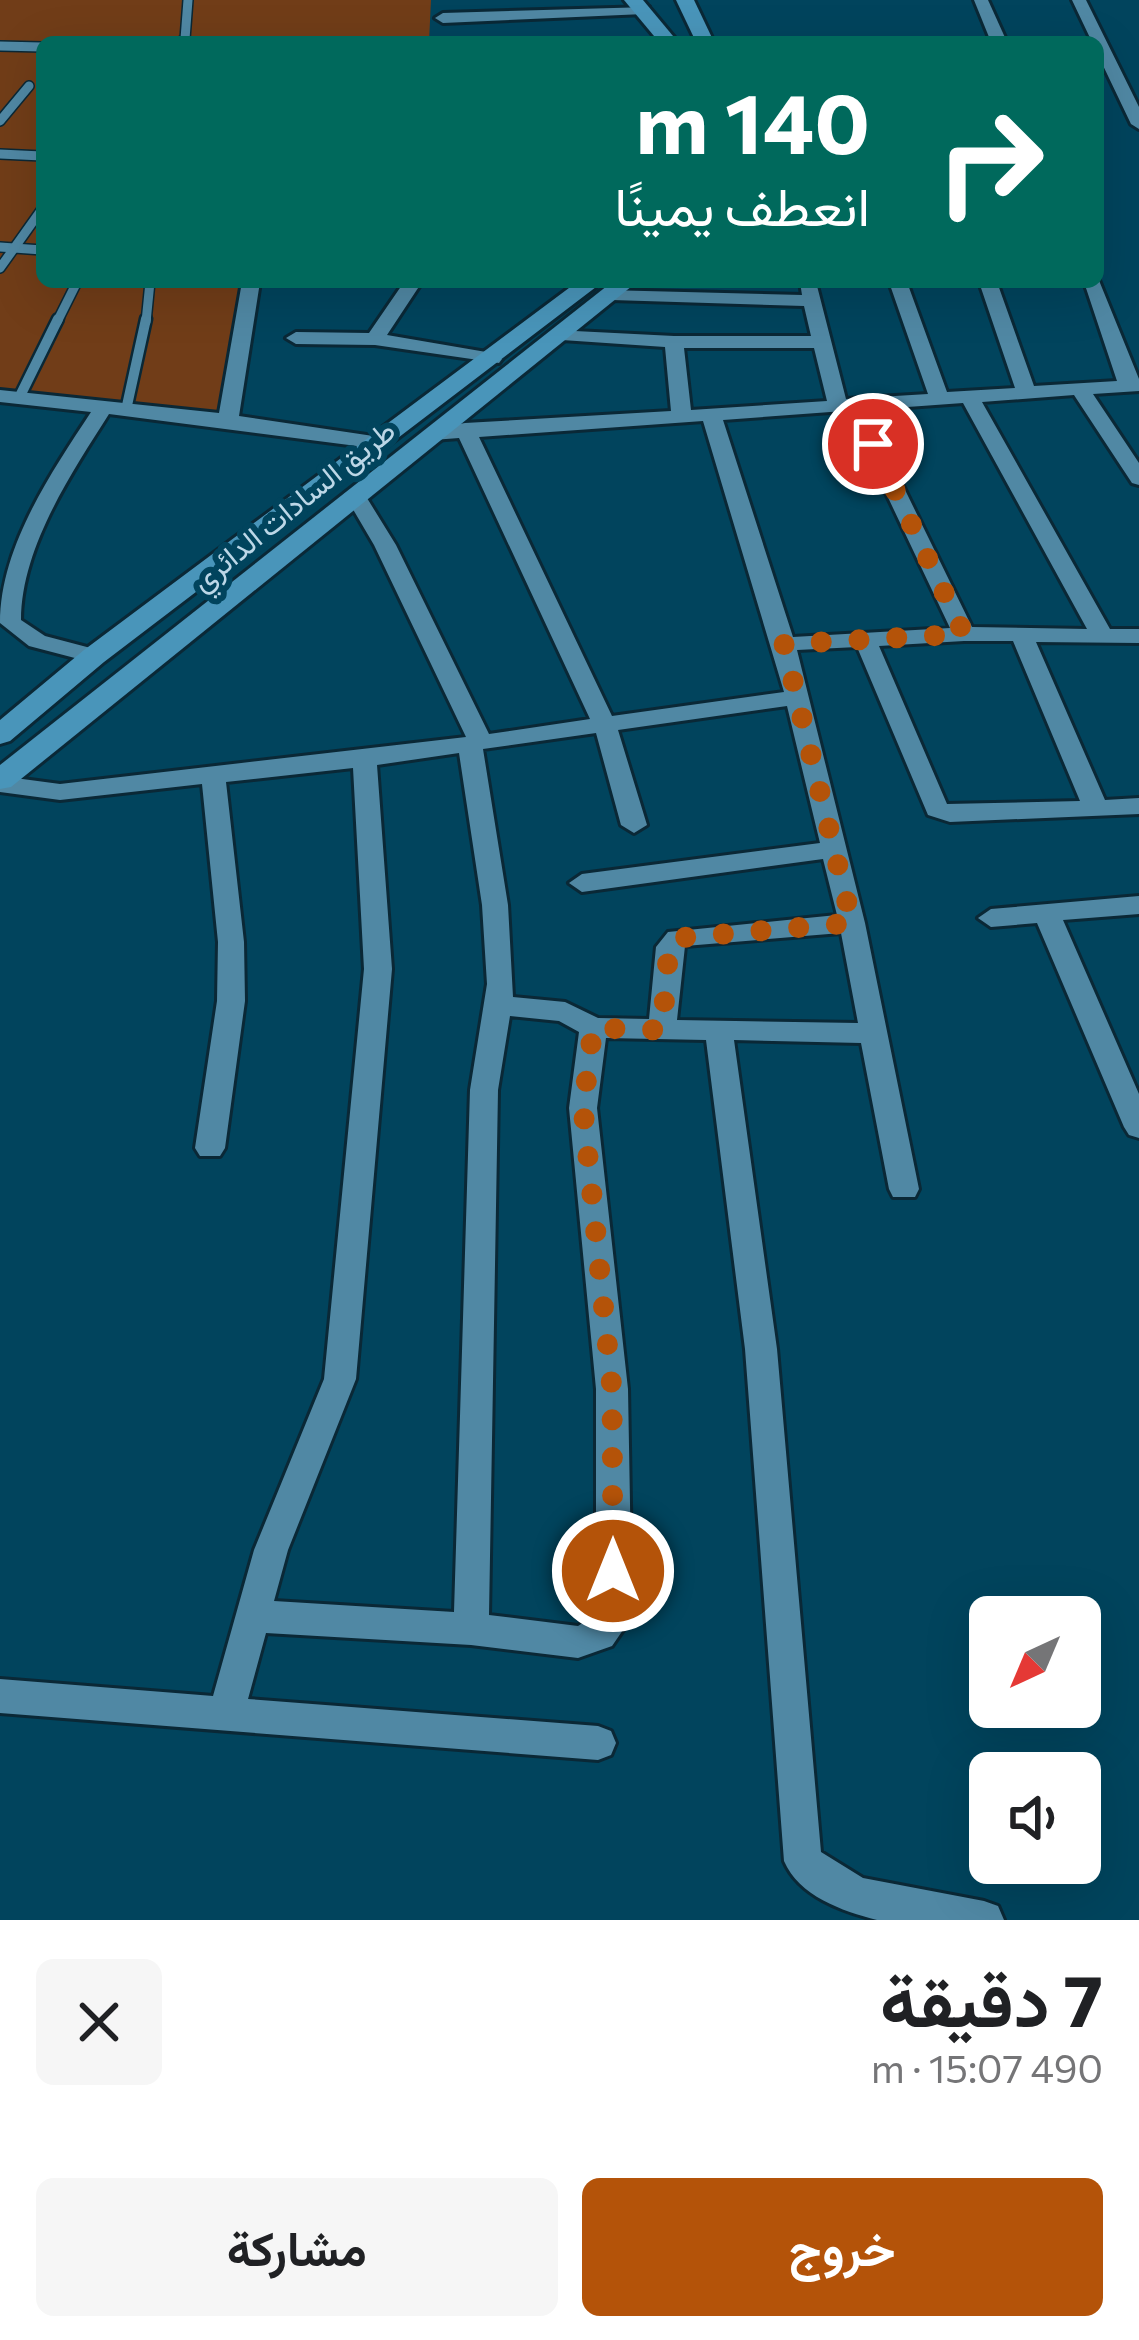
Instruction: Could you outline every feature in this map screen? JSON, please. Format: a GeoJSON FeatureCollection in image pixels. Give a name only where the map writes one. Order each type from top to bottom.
{"type":"FeatureCollection","features":[{"type":"Feature","properties":{"kind":"highway"},"geometry":{"type":"LineString","coordinates":[[685,0],[702,36]]}},
{"type":"Feature","properties":{"kind":"highway"},"geometry":{"type":"LineString","coordinates":[[651,19],[693,21]]}},
{"type":"Feature","properties":{"kind":"highway","name":"طريق السادات الدائري"},"geometry":{"type":"LineString","coordinates":[[0,735],[94,656],[592,288]]}},
{"type":"Feature","properties":{"kind":"highway","name":"طريق السادات الدائري"},"geometry":{"type":"LineString","coordinates":[[0,782],[355,494],[562,334],[594,288]]}},
{"type":"Feature","properties":{"kind":"highway"},"geometry":{"type":"LineString","coordinates":[[135,626],[139,640],[172,642]]}},
{"type":"Feature","properties":{"kind":"street"},"geometry":{"type":"LineString","coordinates":[[440,36],[446,0]]}},
{"type":"Feature","properties":{"kind":"street"},"geometry":{"type":"LineString","coordinates":[[980,0],[996,36]]}},
{"type":"Feature","properties":{"kind":"street"},"geometry":{"type":"LineString","coordinates":[[1079,0],[1096,36]]}},
{"type":"Feature","properties":{"kind":"street"},"geometry":{"type":"LineString","coordinates":[[443,18],[504,22],[651,19]]}},
{"type":"Feature","properties":{"kind":"street"},"geometry":{"type":"LineString","coordinates":[[1104,52],[1139,124]]}},
{"type":"Feature","properties":{"kind":"street"},"geometry":{"type":"LineString","coordinates":[[228,420],[249,288]]}},
{"type":"Feature","properties":{"kind":"street"},"geometry":{"type":"LineString","coordinates":[[375,338],[409,288]]}},
{"type":"Feature","properties":{"kind":"street"},"geometry":{"type":"LineString","coordinates":[[703,288],[810,291],[822,342],[846,406],[964,634]]}},
{"type":"Feature","properties":{"kind":"street"},"geometry":{"type":"LineString","coordinates":[[900,288],[940,400]]}},
{"type":"Feature","properties":{"kind":"street"},"geometry":{"type":"LineString","coordinates":[[990,288],[1027,394]]}},
{"type":"Feature","properties":{"kind":"street"},"geometry":{"type":"LineString","coordinates":[[433,434],[1134,385],[1095,288]]}},
{"type":"Feature","properties":{"kind":"street"},"geometry":{"type":"LineString","coordinates":[[562,334],[674,342],[822,342]]}},
{"type":"Feature","properties":{"kind":"street"},"geometry":{"type":"LineString","coordinates":[[296,338],[375,338],[492,359]]}},
{"type":"Feature","properties":{"kind":"street"},"geometry":{"type":"LineString","coordinates":[[674,342],[682,416]]}},
{"type":"Feature","properties":{"kind":"street"},"geometry":{"type":"LineString","coordinates":[[1080,389],[1139,479]]}},
{"type":"Feature","properties":{"kind":"street"},"geometry":{"type":"LineString","coordinates":[[9,397],[228,420],[380,443]]}},
{"type":"Feature","properties":{"kind":"street"},"geometry":{"type":"LineString","coordinates":[[970,398],[1103,636]]}},
{"type":"Feature","properties":{"kind":"street"},"geometry":{"type":"LineString","coordinates":[[94,656],[33,639],[12,625],[3,609],[3,589],[43,496],[115,409]]}},
{"type":"Feature","properties":{"kind":"street"},"geometry":{"type":"LineString","coordinates":[[711,415],[784,644],[852,923],[904,1189]]}},
{"type":"Feature","properties":{"kind":"street"},"geometry":{"type":"LineString","coordinates":[[465,429],[604,724],[634,825]]}},
{"type":"Feature","properties":{"kind":"street"},"geometry":{"type":"LineString","coordinates":[[355,494],[385,544],[476,743],[495,905],[501,984],[484,1090],[470,1630]]}},
{"type":"Feature","properties":{"kind":"street"},"geometry":{"type":"LineString","coordinates":[[784,644],[964,634],[1139,636]]}},
{"type":"Feature","properties":{"kind":"street"},"geometry":{"type":"LineString","coordinates":[[1022,635],[1096,808]]}},
{"type":"Feature","properties":{"kind":"street"},"geometry":{"type":"LineString","coordinates":[[865,639],[937,809],[950,814],[1139,806]]}},
{"type":"Feature","properties":{"kind":"street"},"geometry":{"type":"LineString","coordinates":[[0,782],[60,792],[364,759],[797,697]]}},
{"type":"Feature","properties":{"kind":"street"},"geometry":{"type":"LineString","coordinates":[[226,1714],[272,1550],[340,1379],[378,969],[364,759]]}},
{"type":"Feature","properties":{"kind":"street"},"geometry":{"type":"LineString","coordinates":[[210,1148],[231,1001],[232,941],[213,775]]}},
{"type":"Feature","properties":{"kind":"street"},"geometry":{"type":"LineString","coordinates":[[583,883],[834,849]]}},
{"type":"Feature","properties":{"kind":"street"},"geometry":{"type":"LineString","coordinates":[[991,918],[1139,904]]}},
{"type":"Feature","properties":{"kind":"street"},"geometry":{"type":"LineString","coordinates":[[1046,912],[1139,1126]]}},
{"type":"Feature","properties":{"kind":"street"},"geometry":{"type":"LineString","coordinates":[[662,1030],[669,947],[677,938],[852,923]]}},
{"type":"Feature","properties":{"kind":"street"},"geometry":{"type":"LineString","coordinates":[[497,1005],[566,1012],[593,1028],[874,1033]]}},
{"type":"Feature","properties":{"kind":"street"},"geometry":{"type":"LineString","coordinates":[[254,1616],[578,1642],[606,1632],[614,1617],[612,1389],[583,1108],[593,1028]]}},
{"type":"Feature","properties":{"kind":"street"},"geometry":{"type":"LineString","coordinates":[[719,1033],[761,1349],[803,1861],[820,1881],[843,1891],[984,1920]]}},
{"type":"Feature","properties":{"kind":"street"},"geometry":{"type":"LineString","coordinates":[[0,1696],[598,1743]]}},
{"type":"Feature","properties":{"kind":"lane"},"geometry":{"type":"LineString","coordinates":[[185,36],[188,0]]}},
{"type":"Feature","properties":{"kind":"lane"},"geometry":{"type":"LineString","coordinates":[[0,46],[36,47]]}},
{"type":"Feature","properties":{"kind":"lane"},"geometry":{"type":"LineString","coordinates":[[0,121],[29,86]]}},
{"type":"Feature","properties":{"kind":"lane"},"geometry":{"type":"LineString","coordinates":[[0,154],[36,156]]}},
{"type":"Feature","properties":{"kind":"lane"},"geometry":{"type":"LineString","coordinates":[[0,268],[36,218]]}},
{"type":"Feature","properties":{"kind":"lane"},"geometry":{"type":"LineString","coordinates":[[0,247],[36,250]]}},
{"type":"Feature","properties":{"kind":"lane"},"geometry":{"type":"LineString","coordinates":[[9,397],[73,288]]}},
{"type":"Feature","properties":{"kind":"lane"},"geometry":{"type":"LineString","coordinates":[[115,409],[145,333],[149,288]]}},
{"type":"Feature","properties":{"kind":"shaded area"},"geometry":{"type":"Polygon","coordinates":[[[0,0],[431,0],[429,36],[36,36],[36,288],[241,288],[223,404],[210,416],[0,394],[0,0]]]}},
{"type":"Feature","properties":{"kind":"route"},"geometry":{"type":"LineString","coordinates":[[613,1571],[612,1389],[583,1108],[593,1028],[662,1030],[669,947],[677,938],[852,923],[784,644],[964,634],[873,444]]}}]}
